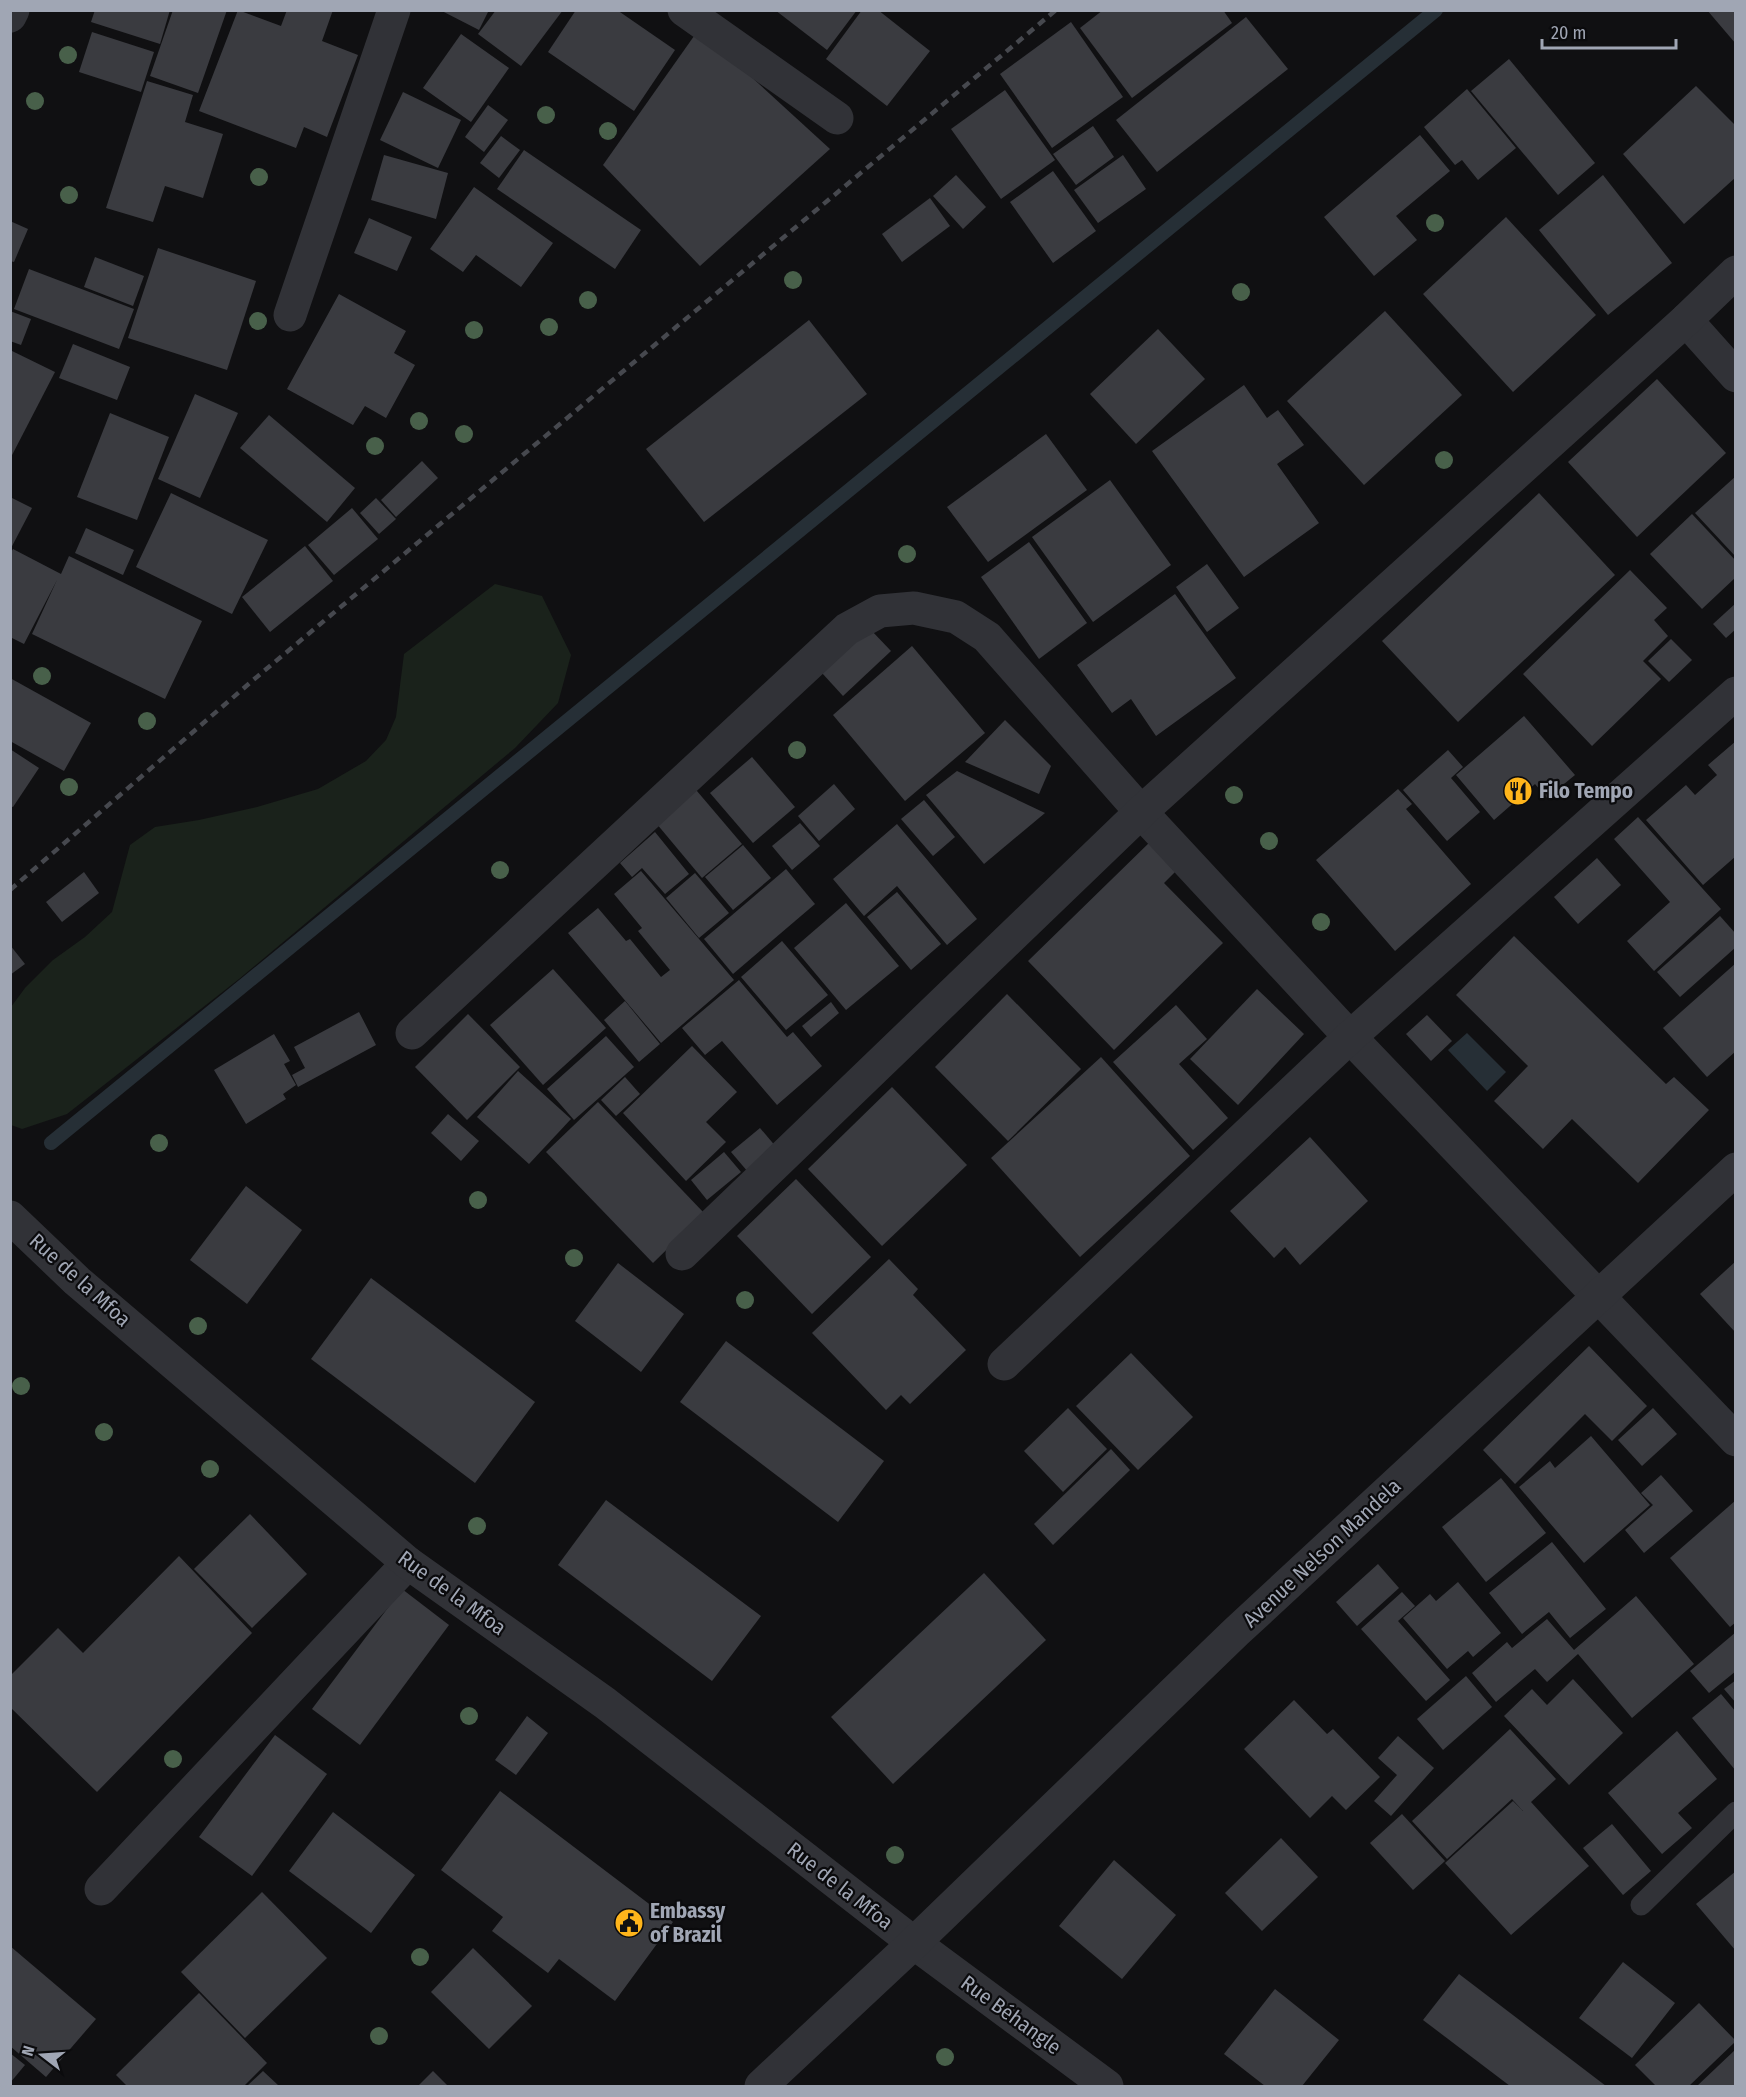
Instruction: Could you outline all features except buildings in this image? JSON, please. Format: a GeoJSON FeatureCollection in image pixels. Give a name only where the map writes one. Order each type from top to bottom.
{"type":"FeatureCollection","features":[{"type":"Feature","properties":{"kind":"street"},"geometry":{"type":"LineString","coordinates":[[290,315],[394,10]]}},
{"type":"Feature","properties":{"kind":"street"},"geometry":{"type":"LineString","coordinates":[[686,11],[837,118]]}},
{"type":"Feature","properties":{"kind":"street"},"geometry":{"type":"LineString","coordinates":[[682,1254],[1141,812],[1686,320],[1736,272]]}},
{"type":"Feature","properties":{"kind":"street"},"geometry":{"type":"LineString","coordinates":[[1686,320],[1736,376]]}},
{"type":"Feature","properties":{"kind":"street"},"geometry":{"type":"LineString","coordinates":[[412,1033],[847,629],[880,611],[914,608],[956,617],[987,638],[1141,812],[1350,1037],[1736,1440]]}},
{"type":"Feature","properties":{"kind":"street"},"geometry":{"type":"LineString","coordinates":[[1004,1364],[1350,1037],[1736,693]]}},
{"type":"Feature","properties":{"kind":"street","name":"Avenue Nelson Mandela"},"geometry":{"type":"LineString","coordinates":[[761,2086],[914,1943],[1236,1632],[1736,1169]]}},
{"type":"Feature","properties":{"kind":"street","name":"Rue de la Mfoa"},"geometry":{"type":"LineString","coordinates":[[10,1217],[77,1281],[408,1563],[605,1703],[914,1943]]}},
{"type":"Feature","properties":{"kind":"street"},"geometry":{"type":"LineString","coordinates":[[101,1889],[408,1563]]}},
{"type":"Feature","properties":{"kind":"street","name":"Rue Béhangle"},"geometry":{"type":"LineString","coordinates":[[914,1943],[1107,2086]]}},
{"type":"Feature","properties":{"kind":"lane"},"geometry":{"type":"LineString","coordinates":[[1641,1905],[1736,1812]]}},
{"type":"Feature","properties":{"kind":"shaded area"},"geometry":{"type":"Polygon","coordinates":[[[495,584],[542,596],[571,655],[558,703],[515,748],[239,979],[67,1114],[22,1129],[11,1125],[11,1007],[25,988],[53,960],[85,937],[112,912],[130,845],[155,827],[257,807],[318,789],[366,761],[386,740],[396,717],[404,654],[495,584]]]}},
{"type":"Feature","properties":{"kind":"shaded area"},"geometry":{"type":"Polygon","coordinates":[[[1467,1033],[1506,1072],[1487,1091],[1448,1050],[1467,1033]]]}},
{"type":"Feature","properties":{"kind":"waterway"},"geometry":{"type":"LineString","coordinates":[[51,1143],[1436,10]]}},
{"type":"Feature","properties":{"kind":"railway"},"geometry":{"type":"LineString","coordinates":[[10,890],[252,681],[1056,10]]}},
{"type":"Feature","properties":{"kind":"place","name":"Filo Tempo"},"geometry":{"type":"Point","coordinates":[1518,791]}},
{"type":"Feature","properties":{"kind":"place","name":"Embassy of Brazil"},"geometry":{"type":"Point","coordinates":[629,1923]}}]}
